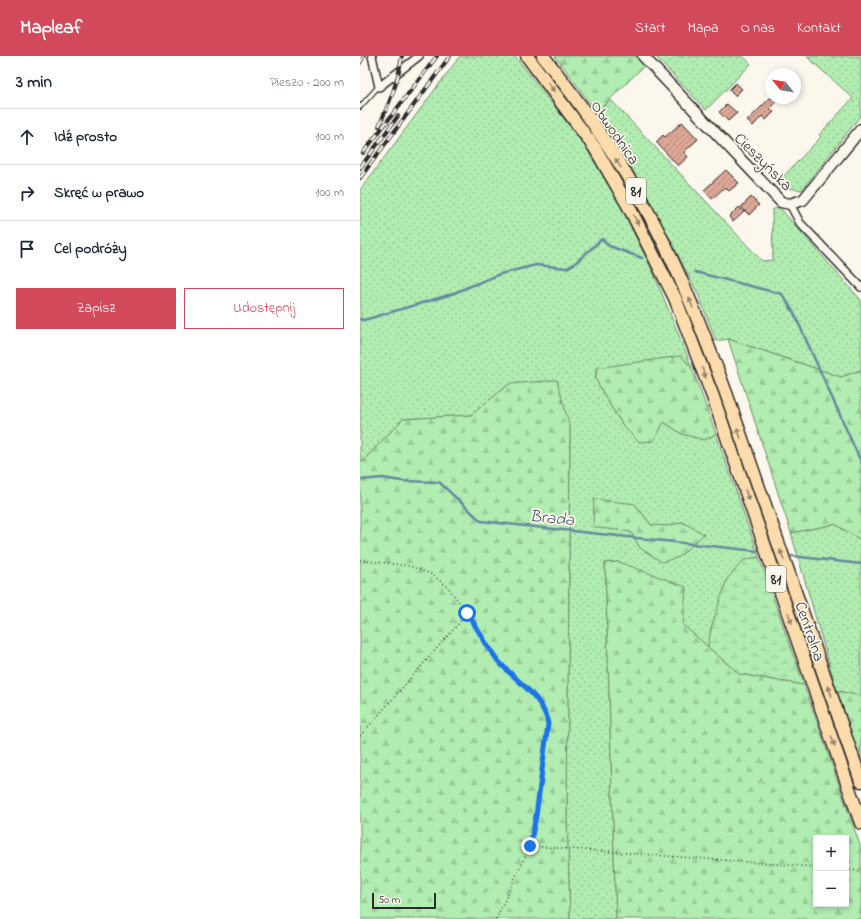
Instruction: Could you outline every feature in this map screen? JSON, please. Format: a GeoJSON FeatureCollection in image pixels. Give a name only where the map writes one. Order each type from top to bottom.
{"type":"FeatureCollection","features":[{"type":"Feature","properties":{"kind":"main road","name":"Obwodnica"},"geometry":{"type":"LineString","coordinates":[[527,56],[595,148],[655,256],[675,298],[690,336]]}},
{"type":"Feature","properties":{"kind":"main road","name":"Obwodnica"},"geometry":{"type":"LineString","coordinates":[[543,56],[606,142],[639,197],[668,252],[706,339]]}},
{"type":"Feature","properties":{"kind":"main road","name":"Centralna"},"geometry":{"type":"LineString","coordinates":[[690,336],[861,823]]}},
{"type":"Feature","properties":{"kind":"main road","name":"Centralna"},"geometry":{"type":"LineString","coordinates":[[706,339],[861,781]]}},
{"type":"Feature","properties":{"kind":"street"},"geometry":{"type":"LineString","coordinates":[[372,56],[379,87],[419,56]]}},
{"type":"Feature","properties":{"kind":"street","name":"Cieszyńska"},"geometry":{"type":"LineString","coordinates":[[643,56],[776,197],[781,202],[790,204],[800,223],[861,287]]}},
{"type":"Feature","properties":{"kind":"street"},"geometry":{"type":"LineString","coordinates":[[790,204],[803,200],[808,195],[861,129]]}},
{"type":"Feature","properties":{"kind":"lane"},"geometry":{"type":"LineString","coordinates":[[360,107],[379,87]]}},
{"type":"Feature","properties":{"kind":"path"},"geometry":{"type":"LineString","coordinates":[[360,560],[410,566],[431,574],[448,587],[499,662],[539,703],[546,714],[548,724],[536,816],[530,846],[496,919]]}},
{"type":"Feature","properties":{"kind":"path"},"geometry":{"type":"LineString","coordinates":[[360,736],[467,613]]}},
{"type":"Feature","properties":{"kind":"path"},"geometry":{"type":"LineString","coordinates":[[530,846],[813,867]]}},
{"type":"Feature","properties":{"kind":"path"},"geometry":{"type":"LineString","coordinates":[[849,870],[861,871]]}},
{"type":"Feature","properties":{"kind":"green space"},"geometry":{"type":"Polygon","coordinates":[[[460,56],[515,56],[585,146],[620,205],[654,274],[692,368],[681,356],[596,369],[596,380],[624,427],[639,442],[664,422],[682,434],[704,440],[716,434],[759,557],[744,560],[711,629],[708,647],[683,625],[619,562],[605,563],[616,919],[570,919],[567,817],[570,428],[509,384],[471,415],[403,419],[363,461],[360,460],[360,190],[460,56]],[[635,504],[631,531],[640,548],[682,522],[668,526],[651,525],[635,504]]]}},
{"type":"Feature","properties":{"kind":"green space"},"geometry":{"type":"Polygon","coordinates":[[[555,56],[636,56],[645,65],[596,113],[555,56]]]}},
{"type":"Feature","properties":{"kind":"green space"},"geometry":{"type":"Polygon","coordinates":[[[655,56],[743,56],[751,64],[706,110],[655,56]]]}},
{"type":"Feature","properties":{"kind":"green space"},"geometry":{"type":"Polygon","coordinates":[[[806,56],[861,56],[861,115],[802,190],[785,188],[776,184],[821,137],[819,135],[853,98],[806,56]]]}},
{"type":"Feature","properties":{"kind":"green space"},"geometry":{"type":"Polygon","coordinates":[[[611,100],[762,261],[773,260],[772,210],[779,207],[861,300],[861,370],[841,377],[728,339],[716,341],[699,296],[655,211],[633,171],[596,113],[611,100]]]}},
{"type":"Feature","properties":{"kind":"green space"},"geometry":{"type":"Polygon","coordinates":[[[728,339],[841,377],[861,370],[861,540],[835,524],[791,533],[728,339]]]}},
{"type":"Feature","properties":{"kind":"green space"},"geometry":{"type":"Polygon","coordinates":[[[681,356],[692,368],[716,434],[704,440],[682,434],[664,422],[654,441],[639,442],[624,427],[610,405],[596,380],[596,368],[681,356]]]}},
{"type":"Feature","properties":{"kind":"green space"},"geometry":{"type":"Polygon","coordinates":[[[557,380],[570,428],[567,817],[570,919],[360,919],[360,460],[363,461],[403,419],[471,415],[509,384],[557,380]]]}},
{"type":"Feature","properties":{"kind":"green space"},"geometry":{"type":"Polygon","coordinates":[[[594,499],[635,504],[651,525],[668,526],[682,522],[704,534],[679,557],[662,562],[640,548],[631,532],[593,527],[594,499]]]}},
{"type":"Feature","properties":{"kind":"green space"},"geometry":{"type":"Polygon","coordinates":[[[835,524],[861,540],[861,696],[837,691],[791,533],[835,524]]]}},
{"type":"Feature","properties":{"kind":"green space"},"geometry":{"type":"Polygon","coordinates":[[[759,557],[804,685],[739,674],[708,647],[711,629],[727,579],[744,560],[759,557]]]}},
{"type":"Feature","properties":{"kind":"green space"},"geometry":{"type":"Polygon","coordinates":[[[619,562],[686,587],[683,625],[739,674],[804,685],[861,848],[861,919],[616,919],[605,563],[619,562]]]}},
{"type":"Feature","properties":{"kind":"green space"},"geometry":{"type":"Polygon","coordinates":[[[837,691],[861,696],[861,761],[837,691]]]}},
{"type":"Feature","properties":{"kind":"building"},"geometry":{"type":"Polygon","coordinates":[[[736,83],[742,89],[735,96],[729,90],[736,83]]]}},
{"type":"Feature","properties":{"kind":"building"},"geometry":{"type":"Polygon","coordinates":[[[765,103],[774,104],[770,108],[774,112],[766,120],[762,116],[753,126],[747,121],[765,103]]]}},
{"type":"Feature","properties":{"kind":"building"},"geometry":{"type":"Polygon","coordinates":[[[727,104],[737,113],[728,121],[719,112],[727,104]]]}},
{"type":"Feature","properties":{"kind":"building"},"geometry":{"type":"Polygon","coordinates":[[[682,122],[698,139],[684,152],[688,157],[678,166],[656,142],[663,135],[665,137],[682,122]]]}},
{"type":"Feature","properties":{"kind":"building"},"geometry":{"type":"Polygon","coordinates":[[[726,170],[739,183],[729,191],[725,187],[712,199],[704,190],[726,170]]]}},
{"type":"Feature","properties":{"kind":"building"},"geometry":{"type":"Polygon","coordinates":[[[751,197],[759,205],[749,215],[741,207],[751,197]]]}},
{"type":"Feature","properties":{"kind":"building"},"geometry":{"type":"Polygon","coordinates":[[[739,207],[744,212],[733,222],[729,217],[739,207]]]}},
{"type":"Feature","properties":{"kind":"waterway"},"geometry":{"type":"LineString","coordinates":[[360,319],[364,320],[449,295],[500,274],[536,265],[567,268],[574,264],[602,239],[609,246],[642,258]]}},
{"type":"Feature","properties":{"kind":"waterway"},"geometry":{"type":"LineString","coordinates":[[695,272],[782,294],[794,313],[861,462]]}},
{"type":"Feature","properties":{"kind":"waterway","name":"Brada"},"geometry":{"type":"LineString","coordinates":[[360,480],[383,478],[401,481],[439,482],[481,521],[757,551]]}},
{"type":"Feature","properties":{"kind":"waterway","name":"Brada"},"geometry":{"type":"LineString","coordinates":[[792,556],[861,564]]}},
{"type":"Feature","properties":{"kind":"railway"},"geometry":{"type":"LineString","coordinates":[[360,63],[364,56]]}},
{"type":"Feature","properties":{"kind":"railway"},"geometry":{"type":"LineString","coordinates":[[379,126],[396,83],[402,56]]}},
{"type":"Feature","properties":{"kind":"railway"},"geometry":{"type":"LineString","coordinates":[[363,153],[437,56]]}},
{"type":"Feature","properties":{"kind":"railway"},"geometry":{"type":"LineString","coordinates":[[360,178],[450,56]]}},
{"type":"Feature","properties":{"kind":"railway"},"geometry":{"type":"LineString","coordinates":[[360,168],[398,116]]}},
{"type":"Feature","properties":{"kind":"route"},"geometry":{"type":"LineString","coordinates":[[467,613],[499,662],[539,703],[546,714],[548,724],[536,816],[530,846]]}}]}
